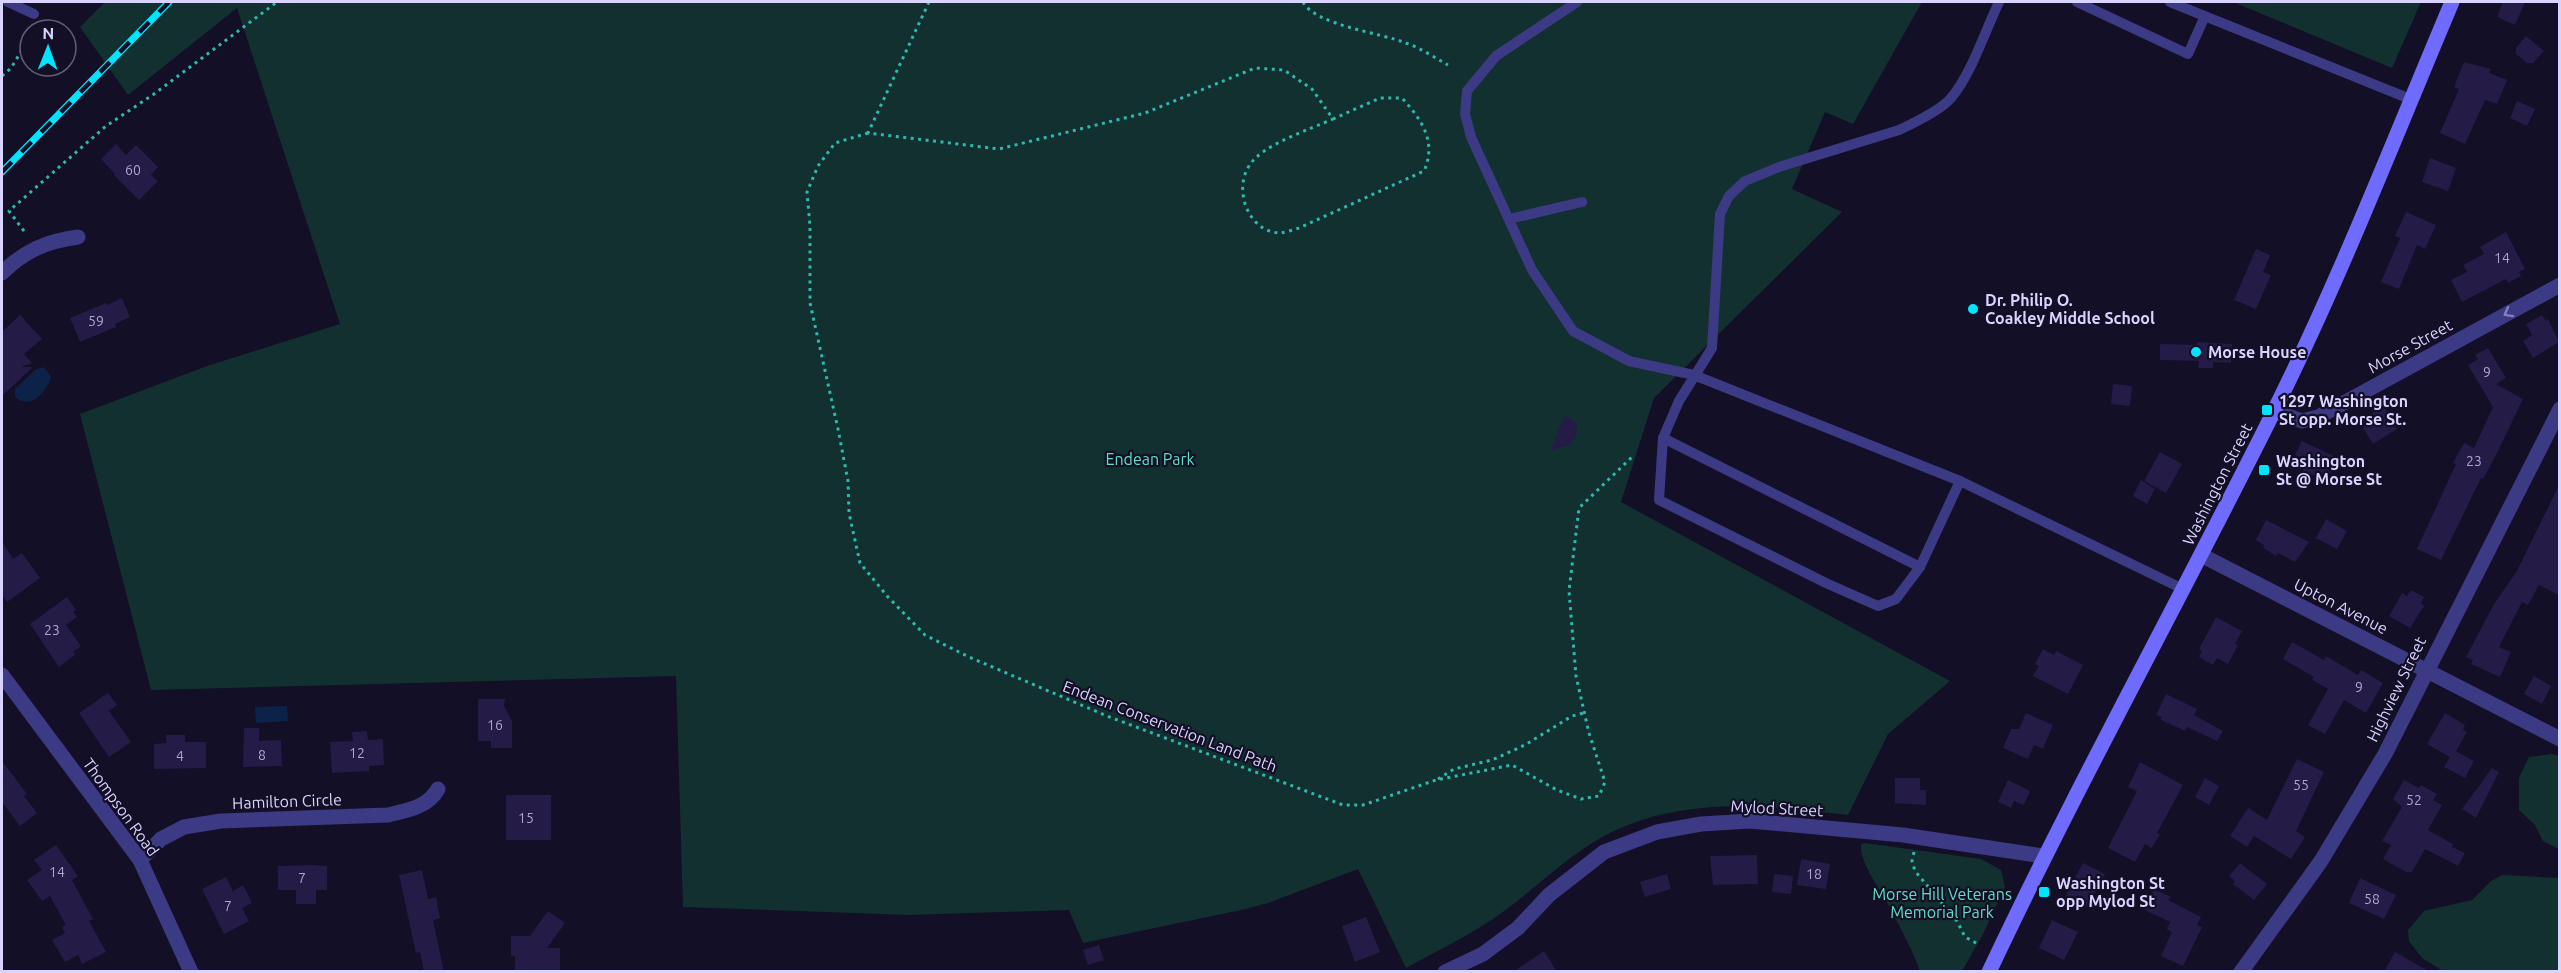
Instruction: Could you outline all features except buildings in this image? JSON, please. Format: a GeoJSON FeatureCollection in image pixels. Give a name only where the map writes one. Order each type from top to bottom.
{"type":"FeatureCollection","features":[{"type":"Feature","properties":{"kind":"main road","name":"Washington Street"},"geometry":{"type":"LineString","coordinates":[[1989,972],[2043,856],[2274,411],[2340,267],[2452,2]]}},
{"type":"Feature","properties":{"kind":"street"},"geometry":{"type":"LineString","coordinates":[[2,273],[11,264],[39,246],[60,239],[78,237]]}},
{"type":"Feature","properties":{"kind":"street","name":"Morse Street"},"geometry":{"type":"LineString","coordinates":[[2274,411],[2302,421],[2318,417],[2559,285]]}},
{"type":"Feature","properties":{"kind":"street","name":"Highview Street"},"geometry":{"type":"LineString","coordinates":[[2241,972],[2320,861],[2385,754],[2559,409]]}},
{"type":"Feature","properties":{"kind":"street","name":"Upton Avenue"},"geometry":{"type":"LineString","coordinates":[[2201,555],[2559,739]]}},
{"type":"Feature","properties":{"kind":"street","name":"Thompson Road"},"geometry":{"type":"LineString","coordinates":[[2,675],[140,860],[191,972]]}},
{"type":"Feature","properties":{"kind":"street","name":"Hamilton Circle"},"geometry":{"type":"LineString","coordinates":[[140,860],[161,839],[184,827],[221,821],[388,815],[432,800],[438,789]]}},
{"type":"Feature","properties":{"kind":"street","name":"Mylod Street"},"geometry":{"type":"LineString","coordinates":[[1445,972],[1483,954],[1518,928],[1549,895],[1604,852],[1657,832],[1701,824],[1750,821],[1903,835],[2043,856]]}},
{"type":"Feature","properties":{"kind":"lane"},"geometry":{"type":"LineString","coordinates":[[8,2],[34,14]]}},
{"type":"Feature","properties":{"kind":"lane"},"geometry":{"type":"LineString","coordinates":[[1577,2],[1496,56],[1467,91],[1465,114],[1471,137],[1532,270],[1573,331],[1629,361],[1694,375],[1960,481],[2183,589]]}},
{"type":"Feature","properties":{"kind":"lane"},"geometry":{"type":"LineString","coordinates":[[1960,481],[1920,567],[1896,598],[1878,606],[1828,584],[1659,500],[1663,438],[1679,401],[1712,348],[1720,214],[1729,196],[1745,181],[1779,167],[1899,130],[1950,99],[1968,69],[1999,2]]}},
{"type":"Feature","properties":{"kind":"lane"},"geometry":{"type":"LineString","coordinates":[[2077,2],[2188,54],[2205,16]]}},
{"type":"Feature","properties":{"kind":"lane"},"geometry":{"type":"LineString","coordinates":[[2170,2],[2410,99]]}},
{"type":"Feature","properties":{"kind":"lane"},"geometry":{"type":"LineString","coordinates":[[1509,219],[1582,202]]}},
{"type":"Feature","properties":{"kind":"lane"},"geometry":{"type":"LineString","coordinates":[[1663,438],[1920,567]]}},
{"type":"Feature","properties":{"kind":"path"},"geometry":{"type":"LineString","coordinates":[[24,231],[9,211],[106,126],[277,2]]}},
{"type":"Feature","properties":{"kind":"path"},"geometry":{"type":"LineString","coordinates":[[868,133],[929,2]]}},
{"type":"Feature","properties":{"kind":"path"},"geometry":{"type":"LineString","coordinates":[[1303,2],[1305,6],[1327,20],[1409,44],[1448,65]]}},
{"type":"Feature","properties":{"kind":"path"},"geometry":{"type":"LineString","coordinates":[[2,76],[18,57]]}},
{"type":"Feature","properties":{"kind":"path","name":"Endean Conservation Land Path"},"geometry":{"type":"LineString","coordinates":[[1333,118],[1312,89],[1284,70],[1255,68],[1145,113],[999,149],[868,133],[835,143],[818,166],[807,192],[810,226],[810,303],[838,429],[848,481],[849,513],[860,563],[888,597],[925,635],[969,657],[1107,716],[1343,805],[1363,805],[1436,780],[1512,765],[1557,790],[1581,799],[1599,796],[1605,782],[1584,713],[1576,676],[1569,591],[1579,508],[1632,457]]}},
{"type":"Feature","properties":{"kind":"path"},"geometry":{"type":"LineString","coordinates":[[1380,98],[1402,98],[1419,116],[1431,157],[1424,171],[1299,228],[1279,233],[1257,225],[1245,206],[1243,187],[1249,166],[1267,150],[1333,118],[1380,98]]}},
{"type":"Feature","properties":{"kind":"path"},"geometry":{"type":"LineString","coordinates":[[1436,780],[1454,769],[1492,760],[1525,745],[1572,716],[1584,713]]}},
{"type":"Feature","properties":{"kind":"path"},"geometry":{"type":"LineString","coordinates":[[1914,850],[1912,861],[1915,871],[1957,921],[1965,937],[1978,944]]}},
{"type":"Feature","properties":{"kind":"path"},"geometry":{"type":"LineString","coordinates":[[1937,895],[1944,890]]}},
{"type":"Feature","properties":{"kind":"green space","name":"Endean Park"},"geometry":{"type":"Polygon","coordinates":[[[105,2],[1922,2],[1853,124],[1825,112],[1792,189],[1842,212],[1654,398],[1621,502],[1950,681],[1888,734],[1848,815],[1734,806],[1678,811],[1623,827],[1605,835],[1572,857],[1493,919],[1406,968],[1358,869],[1268,903],[1083,943],[1069,910],[909,915],[683,907],[676,676],[151,690],[80,414],[207,366],[340,324],[237,8],[128,95],[80,27],[105,2]]]}},
{"type":"Feature","properties":{"kind":"green space"},"geometry":{"type":"Polygon","coordinates":[[[2233,2],[2421,2],[2392,68],[2233,2]]]}},
{"type":"Feature","properties":{"kind":"green space"},"geometry":{"type":"Polygon","coordinates":[[[2552,754],[2559,756],[2559,849],[2543,841],[2535,825],[2519,810],[2519,778],[2529,757],[2552,754]]]}},
{"type":"Feature","properties":{"kind":"green space","name":"Morse Hill Veterans Memorial Park"},"geometry":{"type":"Polygon","coordinates":[[[1861,844],[1981,859],[2001,870],[2005,887],[1982,936],[1962,971],[1920,971],[1864,861],[1861,844]]]}},
{"type":"Feature","properties":{"kind":"green space"},"geometry":{"type":"Polygon","coordinates":[[[2502,875],[2559,878],[2559,971],[2443,971],[2422,958],[2409,941],[2408,930],[2424,911],[2472,900],[2491,881],[2502,875]]]}},
{"type":"Feature","properties":{"kind":"water"},"geometry":{"type":"Polygon","coordinates":[[[44,367],[51,377],[38,398],[27,402],[15,397],[15,389],[35,370],[44,367]]]}},
{"type":"Feature","properties":{"kind":"water"},"geometry":{"type":"Polygon","coordinates":[[[287,706],[288,721],[256,723],[255,707],[287,706]]]}},
{"type":"Feature","properties":{"kind":"railway"},"geometry":{"type":"LineString","coordinates":[[2,172],[169,2]]}},
{"type":"Feature","properties":{"kind":"place","name":"Dr. Philip O. Coakley Middle School"},"geometry":{"type":"Point","coordinates":[1973,309]}},
{"type":"Feature","properties":{"kind":"place","name":"Morse House"},"geometry":{"type":"Point","coordinates":[2196,352]}},
{"type":"Feature","properties":{"kind":"place","name":"1297 Washington St opp. Morse St."},"geometry":{"type":"Point","coordinates":[2267,410]}},
{"type":"Feature","properties":{"kind":"place","name":"Washington St @ Morse St"},"geometry":{"type":"Point","coordinates":[2264,470]}},
{"type":"Feature","properties":{"kind":"place","name":"Washington St opp Mylod St"},"geometry":{"type":"Point","coordinates":[2044,892]}}]}
